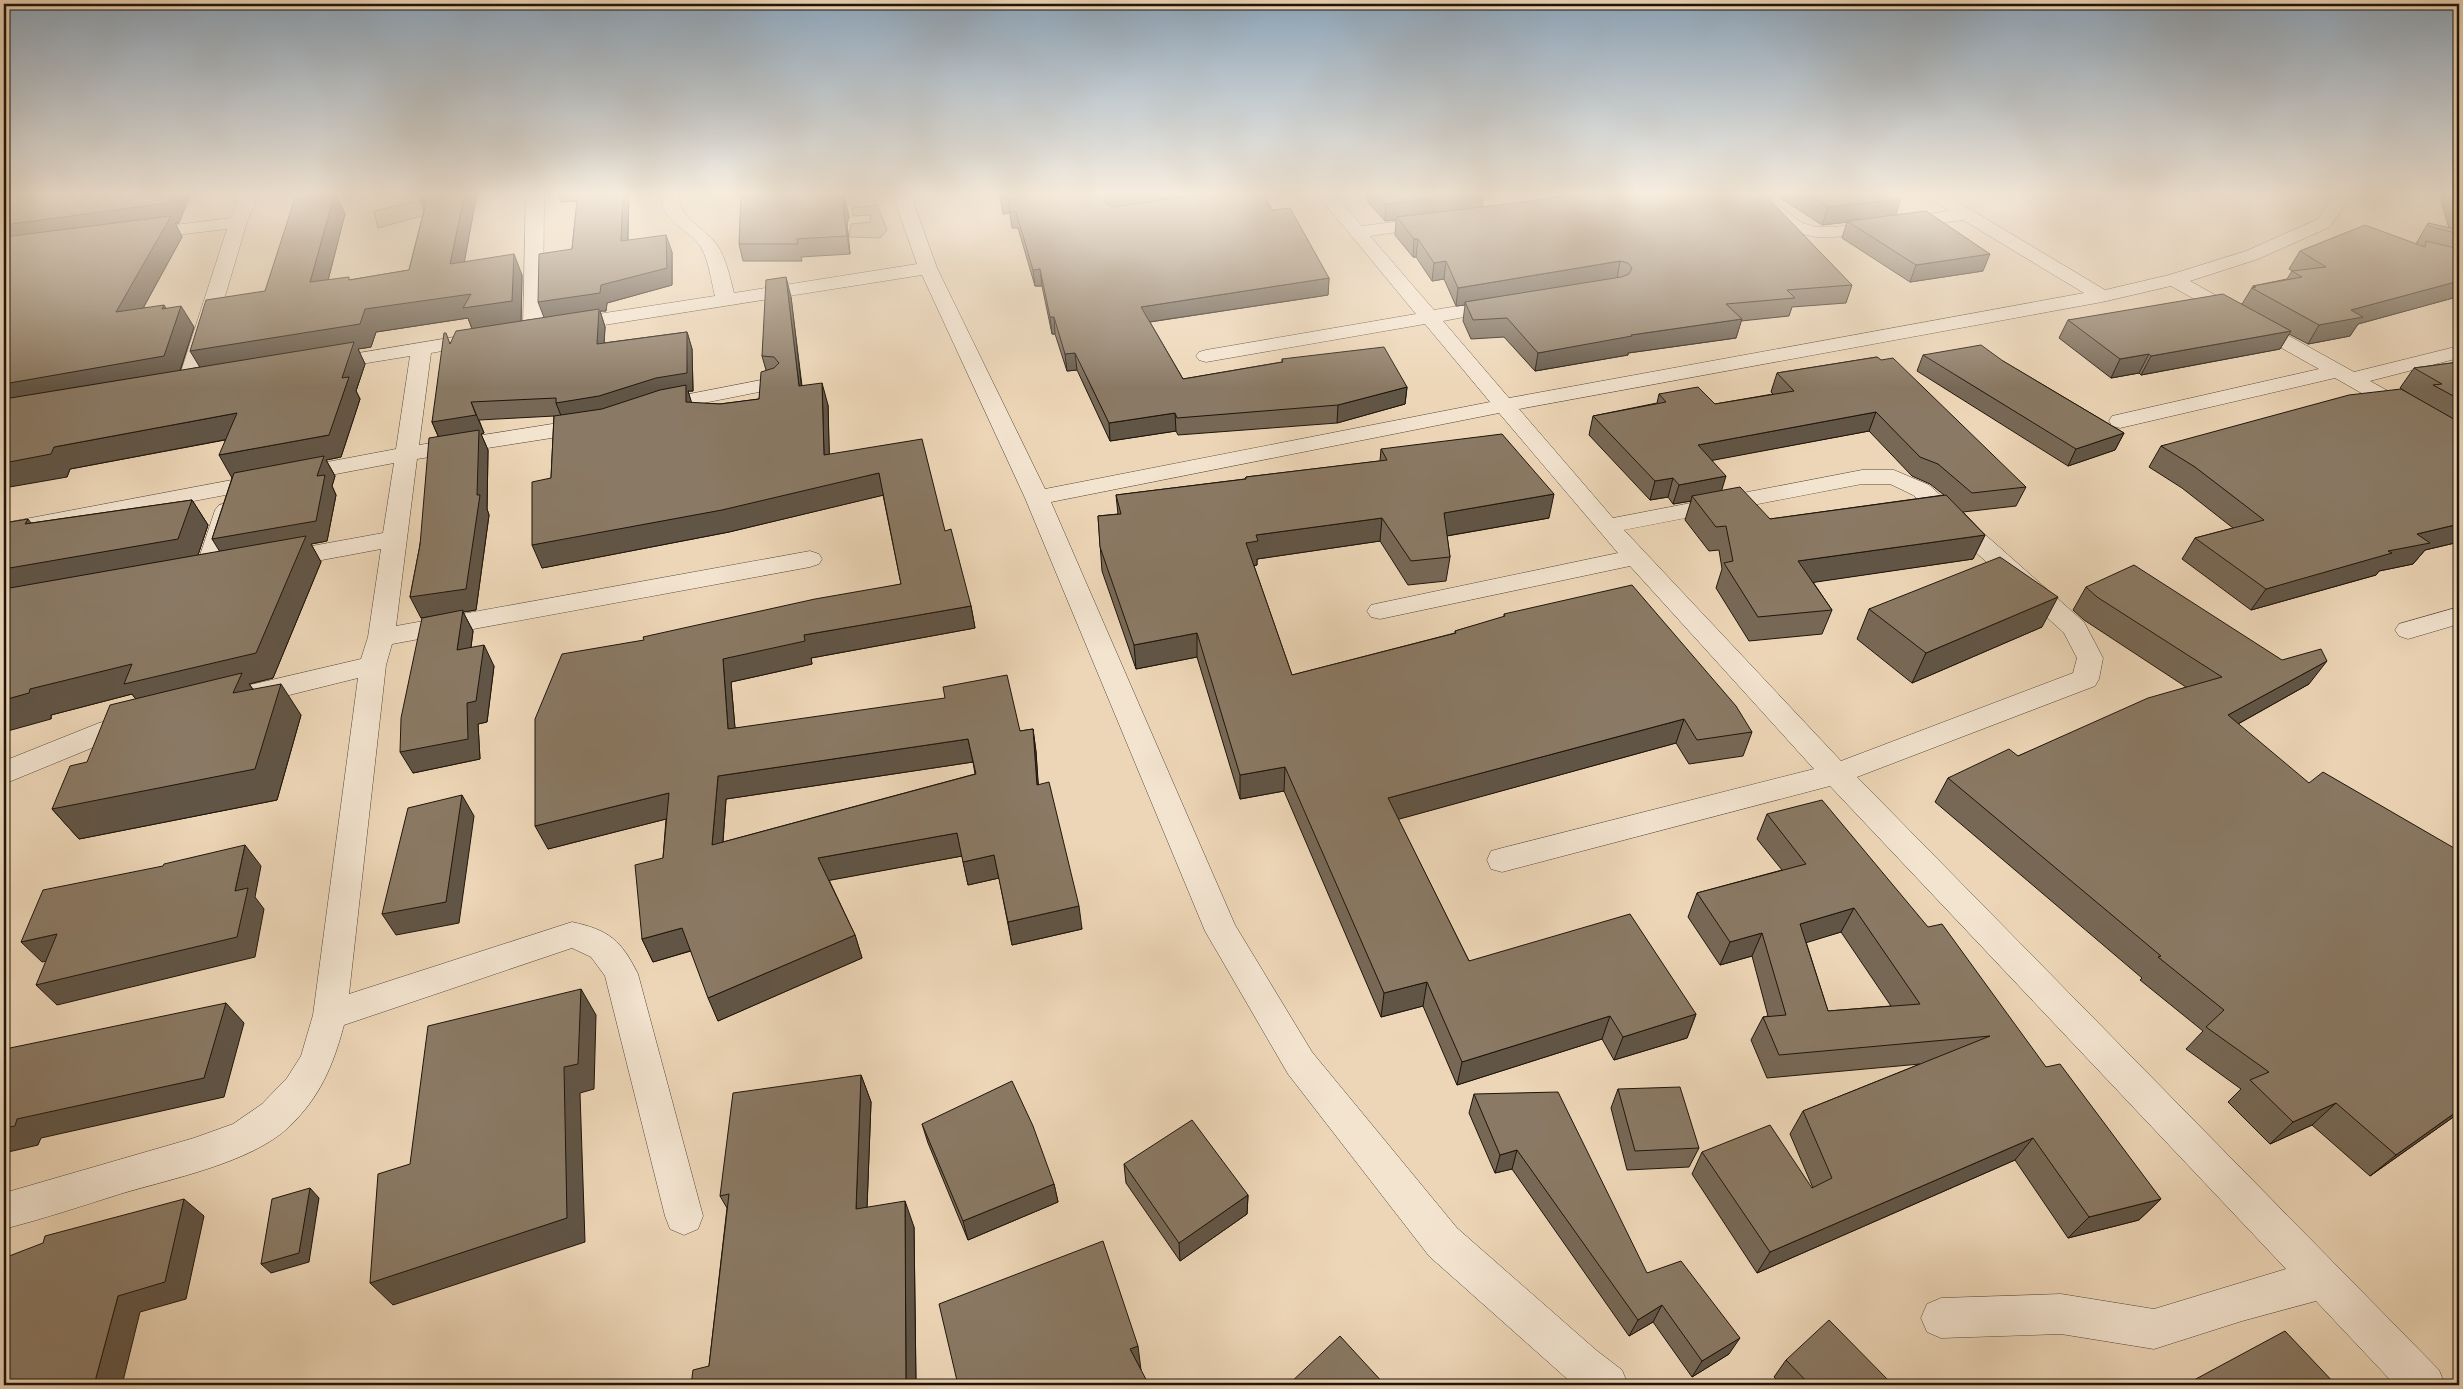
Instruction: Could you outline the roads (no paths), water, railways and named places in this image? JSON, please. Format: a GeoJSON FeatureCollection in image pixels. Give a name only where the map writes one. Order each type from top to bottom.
{"type":"FeatureCollection","features":[{"type":"Feature","properties":{"kind":"street"},"geometry":{"type":"LineString","coordinates":[[188,384],[227,258]]}},
{"type":"Feature","properties":{"kind":"street"},"geometry":{"type":"LineString","coordinates":[[515,334],[526,258]]}},
{"type":"Feature","properties":{"kind":"street"},"geometry":{"type":"LineString","coordinates":[[714,258],[726,299]]}},
{"type":"Feature","properties":{"kind":"street"},"geometry":{"type":"LineString","coordinates":[[924,258],[1037,498],[1222,930],[1300,1063],[1443,1242],[1581,1366],[1608,1385]]}},
{"type":"Feature","properties":{"kind":"street"},"geometry":{"type":"LineString","coordinates":[[1379,258],[1607,526],[1836,774],[2424,1385]]}},
{"type":"Feature","properties":{"kind":"street"},"geometry":{"type":"LineString","coordinates":[[2038,258],[2102,296]]}},
{"type":"Feature","properties":{"kind":"street"},"geometry":{"type":"LineString","coordinates":[[1037,498],[1505,405],[2102,296],[2174,280],[2243,258]]}},
{"type":"Feature","properties":{"kind":"street"},"geometry":{"type":"LineString","coordinates":[[305,366],[928,268]]}},
{"type":"Feature","properties":{"kind":"street"},"geometry":{"type":"LineString","coordinates":[[2174,280],[2459,439]]}},
{"type":"Feature","properties":{"kind":"street"},"geometry":{"type":"LineString","coordinates":[[1206,356],[1523,302]]}},
{"type":"Feature","properties":{"kind":"street"},"geometry":{"type":"LineString","coordinates":[[4,1212],[245,1137],[275,1116],[300,1089],[318,1061],[330,1015],[376,651],[421,349]]}},
{"type":"Feature","properties":{"kind":"street"},"geometry":{"type":"LineString","coordinates":[[2120,421],[2459,352]]}},
{"type":"Feature","properties":{"kind":"street"},"geometry":{"type":"LineString","coordinates":[[636,413],[662,404],[772,384]]}},
{"type":"Feature","properties":{"kind":"street"},"geometry":{"type":"LineString","coordinates":[[4,530],[406,454],[610,422]]}},
{"type":"Feature","properties":{"kind":"street"},"geometry":{"type":"LineString","coordinates":[[1502,860],[1836,774],[2085,679],[2090,658],[2075,628],[1921,490],[1894,477],[1862,477],[1607,526]]}},
{"type":"Feature","properties":{"kind":"street"},"geometry":{"type":"LineString","coordinates":[[235,486],[196,575],[394,539]]}},
{"type":"Feature","properties":{"kind":"street"},"geometry":{"type":"LineString","coordinates":[[1380,611],[1636,557]]}},
{"type":"Feature","properties":{"kind":"street"},"geometry":{"type":"LineString","coordinates":[[222,702],[376,651],[810,559]]}},
{"type":"Feature","properties":{"kind":"street"},"geometry":{"type":"LineString","coordinates":[[2408,630],[2459,615]]}},
{"type":"Feature","properties":{"kind":"street"},"geometry":{"type":"LineString","coordinates":[[4,773],[109,730],[156,718]]}},
{"type":"Feature","properties":{"kind":"street"},"geometry":{"type":"LineString","coordinates":[[330,1015],[572,935],[592,939],[608,951],[621,974],[684,1216]]}},
{"type":"Feature","properties":{"kind":"street"},"geometry":{"type":"LineString","coordinates":[[1942,1318],[2061,1314],[2154,1329],[2242,1301],[2322,1280]]}}]}
